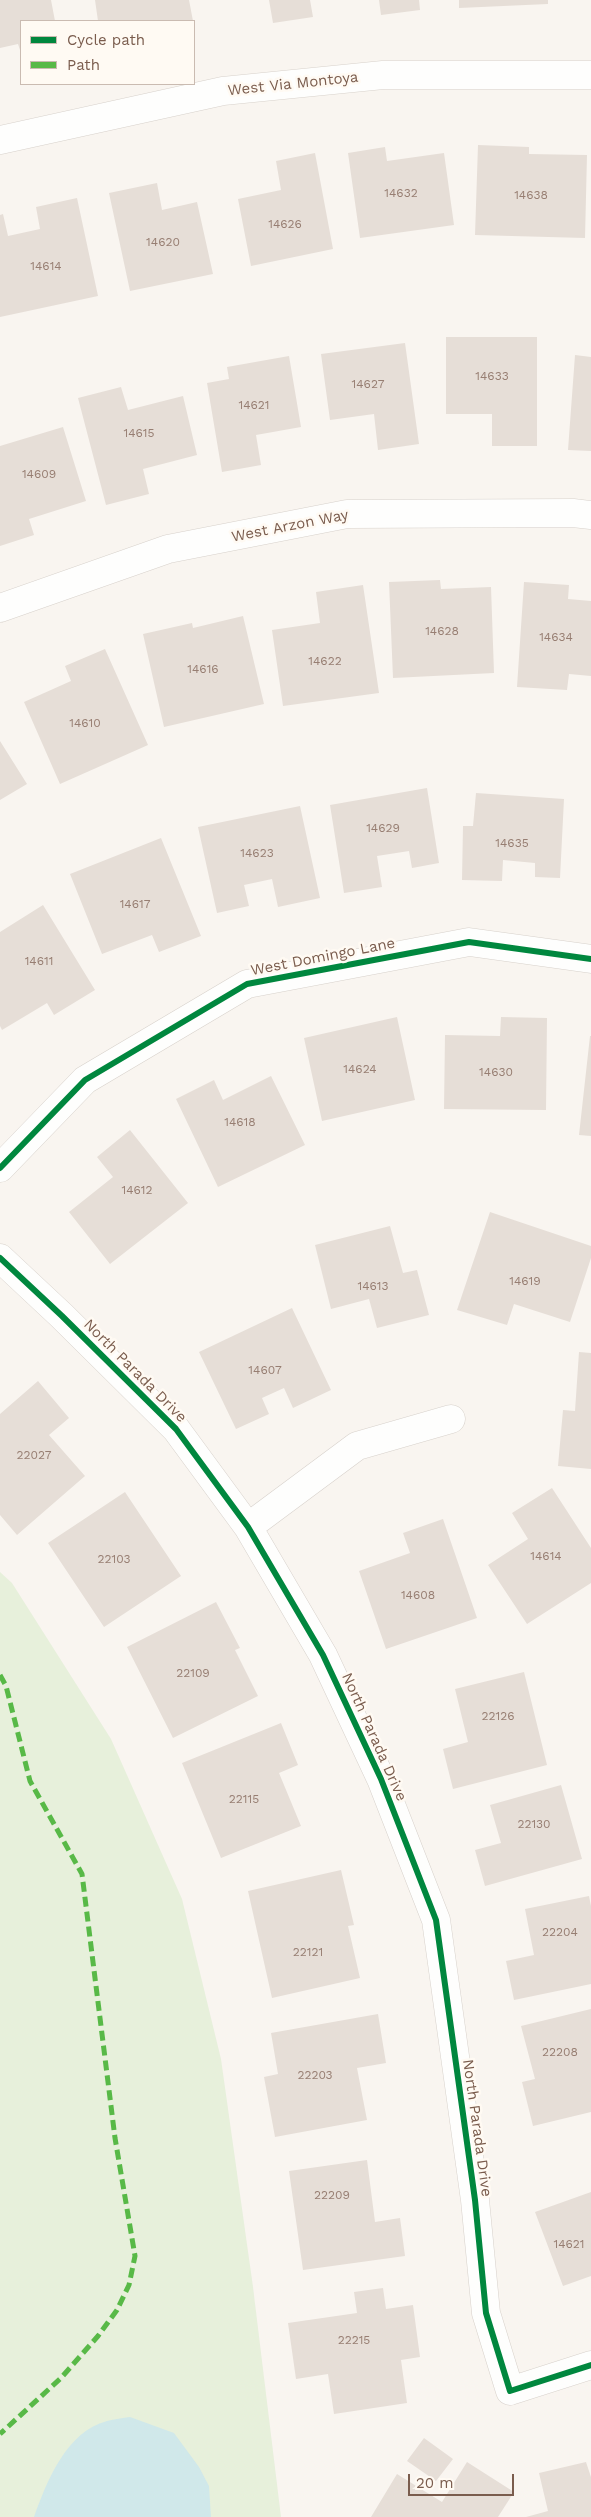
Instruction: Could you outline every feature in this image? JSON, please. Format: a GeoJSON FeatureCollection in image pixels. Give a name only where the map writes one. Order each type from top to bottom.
{"type":"FeatureCollection","features":[{"type":"Feature","properties":{"kind":"street","name":"West Via Montoya"},"geometry":{"type":"LineString","coordinates":[[0,140],[223,91],[383,75],[591,75]]}},
{"type":"Feature","properties":{"kind":"street","name":"West Arzon Way"},"geometry":{"type":"LineString","coordinates":[[0,608],[168,549],[347,514],[573,513],[591,515]]}},
{"type":"Feature","properties":{"kind":"street","name":"West Domingo Lane"},"geometry":{"type":"LineString","coordinates":[[0,1168],[85,1080],[247,984],[469,942],[591,959]]}},
{"type":"Feature","properties":{"kind":"street","name":"North Parada Drive"},"geometry":{"type":"LineString","coordinates":[[0,1258],[62,1316],[176,1429],[248,1527],[323,1655],[381,1779],[436,1920],[475,2200],[486,2313],[510,2391],[591,2365]]}},
{"type":"Feature","properties":{"kind":"street"},"geometry":{"type":"LineString","coordinates":[[248,1527],[357,1446],[452,1419]]}},
{"type":"Feature","properties":{"kind":"green space"},"geometry":{"type":"Polygon","coordinates":[[[0,1572],[12,1583],[111,1739],[182,1899],[221,2059],[253,2287],[281,2517],[0,2517],[0,1572]]]}},
{"type":"Feature","properties":{"kind":"water"},"geometry":{"type":"Polygon","coordinates":[[[130,2417],[174,2433],[199,2467],[209,2486],[211,2517],[34,2517],[52,2474],[69,2447],[93,2427],[107,2421],[130,2417]]]}},
{"type":"Feature","properties":{"kind":"building"},"geometry":{"type":"Polygon","coordinates":[[[0,0],[51,0],[55,20],[20,20],[20,50],[18,44],[0,48],[0,0]]]}},
{"type":"Feature","properties":{"kind":"building"},"geometry":{"type":"Polygon","coordinates":[[[95,0],[189,0],[193,20],[98,20],[95,0]]]}},
{"type":"Feature","properties":{"kind":"building"},"geometry":{"type":"Polygon","coordinates":[[[269,0],[310,0],[313,17],[273,23],[269,0]]]}},
{"type":"Feature","properties":{"kind":"building"},"geometry":{"type":"Polygon","coordinates":[[[379,0],[419,0],[420,10],[381,15],[379,0]]]}},
{"type":"Feature","properties":{"kind":"building"},"geometry":{"type":"Polygon","coordinates":[[[459,0],[548,0],[548,4],[459,8],[459,0]]]}},
{"type":"Feature","properties":{"kind":"building"},"geometry":{"type":"Polygon","coordinates":[[[478,145],[529,147],[529,154],[587,155],[585,238],[475,235],[478,145]]]}},
{"type":"Feature","properties":{"kind":"building"},"geometry":{"type":"Polygon","coordinates":[[[385,147],[387,161],[444,153],[454,225],[360,238],[348,153],[385,147]]]}},
{"type":"Feature","properties":{"kind":"building"},"geometry":{"type":"Polygon","coordinates":[[[315,153],[333,249],[251,266],[238,199],[281,190],[276,161],[315,153]]]}},
{"type":"Feature","properties":{"kind":"building"},"geometry":{"type":"Polygon","coordinates":[[[157,183],[162,210],[197,202],[213,274],[130,291],[109,193],[157,183]]]}},
{"type":"Feature","properties":{"kind":"building"},"geometry":{"type":"Polygon","coordinates":[[[77,198],[98,296],[0,317],[0,215],[3,214],[8,236],[40,229],[36,207],[77,198]]]}},
{"type":"Feature","properties":{"kind":"building"},"geometry":{"type":"Polygon","coordinates":[[[446,337],[537,337],[537,446],[492,446],[492,414],[446,414],[446,337]]]}},
{"type":"Feature","properties":{"kind":"building"},"geometry":{"type":"Polygon","coordinates":[[[405,343],[419,444],[378,450],[374,414],[330,420],[321,354],[405,343]]]}},
{"type":"Feature","properties":{"kind":"building"},"geometry":{"type":"Polygon","coordinates":[[[575,355],[591,357],[591,451],[568,450],[575,355]]]}},
{"type":"Feature","properties":{"kind":"building"},"geometry":{"type":"Polygon","coordinates":[[[289,356],[301,427],[256,435],[261,465],[222,472],[207,383],[229,379],[227,367],[289,356]]]}},
{"type":"Feature","properties":{"kind":"building"},"geometry":{"type":"Polygon","coordinates":[[[121,387],[128,410],[183,396],[197,455],[143,469],[149,494],[106,505],[78,398],[121,387]]]}},
{"type":"Feature","properties":{"kind":"building"},"geometry":{"type":"Polygon","coordinates":[[[63,427],[86,501],[29,519],[34,535],[0,546],[0,446],[63,427]]]}},
{"type":"Feature","properties":{"kind":"building"},"geometry":{"type":"Polygon","coordinates":[[[440,580],[441,589],[491,587],[494,673],[393,678],[389,582],[440,580]]]}},
{"type":"Feature","properties":{"kind":"building"},"geometry":{"type":"Polygon","coordinates":[[[524,582],[569,585],[568,599],[591,601],[591,676],[569,674],[567,690],[517,687],[524,582]]]}},
{"type":"Feature","properties":{"kind":"building"},"geometry":{"type":"Polygon","coordinates":[[[363,585],[379,693],[283,706],[272,630],[320,623],[316,592],[363,585]]]}},
{"type":"Feature","properties":{"kind":"building"},"geometry":{"type":"Polygon","coordinates":[[[243,616],[264,704],[164,727],[143,634],[192,623],[193,628],[243,616]]]}},
{"type":"Feature","properties":{"kind":"building"},"geometry":{"type":"Polygon","coordinates":[[[105,649],[148,745],[60,784],[24,702],[71,681],[65,666],[105,649]]]}},
{"type":"Feature","properties":{"kind":"building"},"geometry":{"type":"Polygon","coordinates":[[[0,741],[27,784],[0,800],[0,741]]]}},
{"type":"Feature","properties":{"kind":"building"},"geometry":{"type":"Polygon","coordinates":[[[427,788],[439,863],[412,868],[409,851],[377,856],[382,887],[344,893],[330,805],[427,788]]]}},
{"type":"Feature","properties":{"kind":"building"},"geometry":{"type":"Polygon","coordinates":[[[476,793],[564,799],[560,878],[535,877],[535,863],[503,860],[502,881],[462,880],[463,826],[473,826],[476,793]]]}},
{"type":"Feature","properties":{"kind":"building"},"geometry":{"type":"Polygon","coordinates":[[[300,806],[320,898],[278,907],[272,879],[244,885],[249,906],[217,913],[198,827],[300,806]]]}},
{"type":"Feature","properties":{"kind":"building"},"geometry":{"type":"Polygon","coordinates":[[[161,838],[201,936],[159,952],[152,935],[102,954],[70,874],[161,838]]]}},
{"type":"Feature","properties":{"kind":"building"},"geometry":{"type":"Polygon","coordinates":[[[43,905],[95,990],[54,1015],[47,1003],[2,1030],[0,1026],[0,932],[43,905]]]}},
{"type":"Feature","properties":{"kind":"building"},"geometry":{"type":"Polygon","coordinates":[[[397,1017],[415,1100],[322,1121],[304,1038],[397,1017]]]}},
{"type":"Feature","properties":{"kind":"building"},"geometry":{"type":"Polygon","coordinates":[[[501,1017],[547,1018],[546,1110],[444,1109],[445,1035],[500,1036],[501,1017]]]}},
{"type":"Feature","properties":{"kind":"building"},"geometry":{"type":"Polygon","coordinates":[[[591,1036],[591,1136],[579,1135],[591,1036]]]}},
{"type":"Feature","properties":{"kind":"building"},"geometry":{"type":"Polygon","coordinates":[[[271,1076],[305,1145],[218,1187],[176,1099],[214,1080],[223,1100],[271,1076]]]}},
{"type":"Feature","properties":{"kind":"building"},"geometry":{"type":"Polygon","coordinates":[[[130,1130],[188,1203],[110,1264],[69,1212],[113,1177],[97,1157],[130,1130]]]}},
{"type":"Feature","properties":{"kind":"building"},"geometry":{"type":"Polygon","coordinates":[[[490,1212],[591,1246],[591,1258],[570,1322],[514,1304],[507,1325],[457,1310],[490,1212]]]}},
{"type":"Feature","properties":{"kind":"building"},"geometry":{"type":"Polygon","coordinates":[[[390,1226],[403,1273],[417,1270],[429,1315],[377,1328],[369,1299],[331,1309],[315,1245],[390,1226]]]}},
{"type":"Feature","properties":{"kind":"building"},"geometry":{"type":"Polygon","coordinates":[[[292,1308],[331,1390],[293,1408],[284,1388],[262,1398],[269,1414],[236,1429],[199,1352],[292,1308]]]}},
{"type":"Feature","properties":{"kind":"building"},"geometry":{"type":"Polygon","coordinates":[[[579,1352],[591,1353],[591,1469],[558,1466],[563,1410],[575,1411],[579,1352]]]}},
{"type":"Feature","properties":{"kind":"building"},"geometry":{"type":"Polygon","coordinates":[[[38,1381],[69,1418],[49,1435],[85,1476],[17,1535],[0,1515],[0,1414],[38,1381]]]}},
{"type":"Feature","properties":{"kind":"building"},"geometry":{"type":"Polygon","coordinates":[[[552,1488],[591,1548],[591,1583],[527,1624],[488,1565],[528,1539],[512,1513],[552,1488]]]}},
{"type":"Feature","properties":{"kind":"building"},"geometry":{"type":"Polygon","coordinates":[[[125,1492],[181,1576],[104,1627],[48,1543],[125,1492]]]}},
{"type":"Feature","properties":{"kind":"building"},"geometry":{"type":"Polygon","coordinates":[[[443,1519],[477,1618],[386,1649],[359,1571],[410,1553],[403,1533],[443,1519]]]}},
{"type":"Feature","properties":{"kind":"building"},"geometry":{"type":"Polygon","coordinates":[[[216,1602],[240,1648],[235,1650],[258,1696],[173,1738],[127,1647],[216,1602]]]}},
{"type":"Feature","properties":{"kind":"building"},"geometry":{"type":"Polygon","coordinates":[[[524,1672],[547,1765],[453,1789],[443,1749],[468,1742],[455,1689],[524,1672]]]}},
{"type":"Feature","properties":{"kind":"building"},"geometry":{"type":"Polygon","coordinates":[[[281,1723],[298,1765],[279,1773],[301,1826],[221,1858],[182,1763],[281,1723]]]}},
{"type":"Feature","properties":{"kind":"building"},"geometry":{"type":"Polygon","coordinates":[[[561,1785],[582,1859],[485,1886],[475,1850],[501,1843],[490,1805],[561,1785]]]}},
{"type":"Feature","properties":{"kind":"building"},"geometry":{"type":"Polygon","coordinates":[[[341,1870],[354,1925],[348,1926],[360,1978],[272,1998],[248,1891],[341,1870]]]}},
{"type":"Feature","properties":{"kind":"building"},"geometry":{"type":"Polygon","coordinates":[[[589,1896],[591,1906],[591,1984],[514,2000],[506,1961],[534,1955],[525,1909],[589,1896]]]}},
{"type":"Feature","properties":{"kind":"building"},"geometry":{"type":"Polygon","coordinates":[[[591,2009],[591,2112],[533,2126],[522,2082],[535,2079],[521,2026],[591,2009]]]}},
{"type":"Feature","properties":{"kind":"building"},"geometry":{"type":"Polygon","coordinates":[[[378,2014],[386,2063],[357,2068],[367,2120],[275,2137],[264,2077],[278,2074],[271,2033],[378,2014]]]}},
{"type":"Feature","properties":{"kind":"building"},"geometry":{"type":"Polygon","coordinates":[[[367,2160],[375,2222],[400,2218],[405,2256],[303,2270],[289,2171],[367,2160]]]}},
{"type":"Feature","properties":{"kind":"building"},"geometry":{"type":"Polygon","coordinates":[[[591,2192],[591,2276],[563,2286],[535,2212],[591,2192]]]}},
{"type":"Feature","properties":{"kind":"building"},"geometry":{"type":"Polygon","coordinates":[[[383,2288],[386,2309],[413,2305],[420,2357],[401,2360],[407,2403],[334,2414],[328,2374],[296,2379],[288,2323],[357,2313],[354,2292],[383,2288]]]}},
{"type":"Feature","properties":{"kind":"building"},"geometry":{"type":"Polygon","coordinates":[[[424,2438],[453,2459],[436,2481],[407,2461],[424,2438]]]}},
{"type":"Feature","properties":{"kind":"building"},"geometry":{"type":"Polygon","coordinates":[[[467,2462],[514,2492],[498,2517],[371,2517],[397,2474],[442,2502],[467,2462]]]}},
{"type":"Feature","properties":{"kind":"building"},"geometry":{"type":"Polygon","coordinates":[[[586,2462],[591,2477],[591,2517],[526,2517],[548,2511],[539,2473],[586,2462]]]}},
{"type":"Feature","properties":{"kind":"marked path"},"geometry":{"type":"LineString","coordinates":[[0,1675],[6,1686],[30,1781],[82,1874],[115,2138],[135,2256],[129,2285],[117,2310],[98,2336],[61,2378],[0,2434]]}},
{"type":"Feature","properties":{"kind":"cycle path"},"geometry":{"type":"LineString","coordinates":[[0,1168],[85,1080],[247,984],[469,942],[591,959]]}},
{"type":"Feature","properties":{"kind":"cycle path"},"geometry":{"type":"LineString","coordinates":[[0,1258],[62,1316],[176,1429],[248,1527],[323,1655],[381,1779],[436,1920],[475,2200],[486,2313],[510,2391],[591,2365]]}}]}
